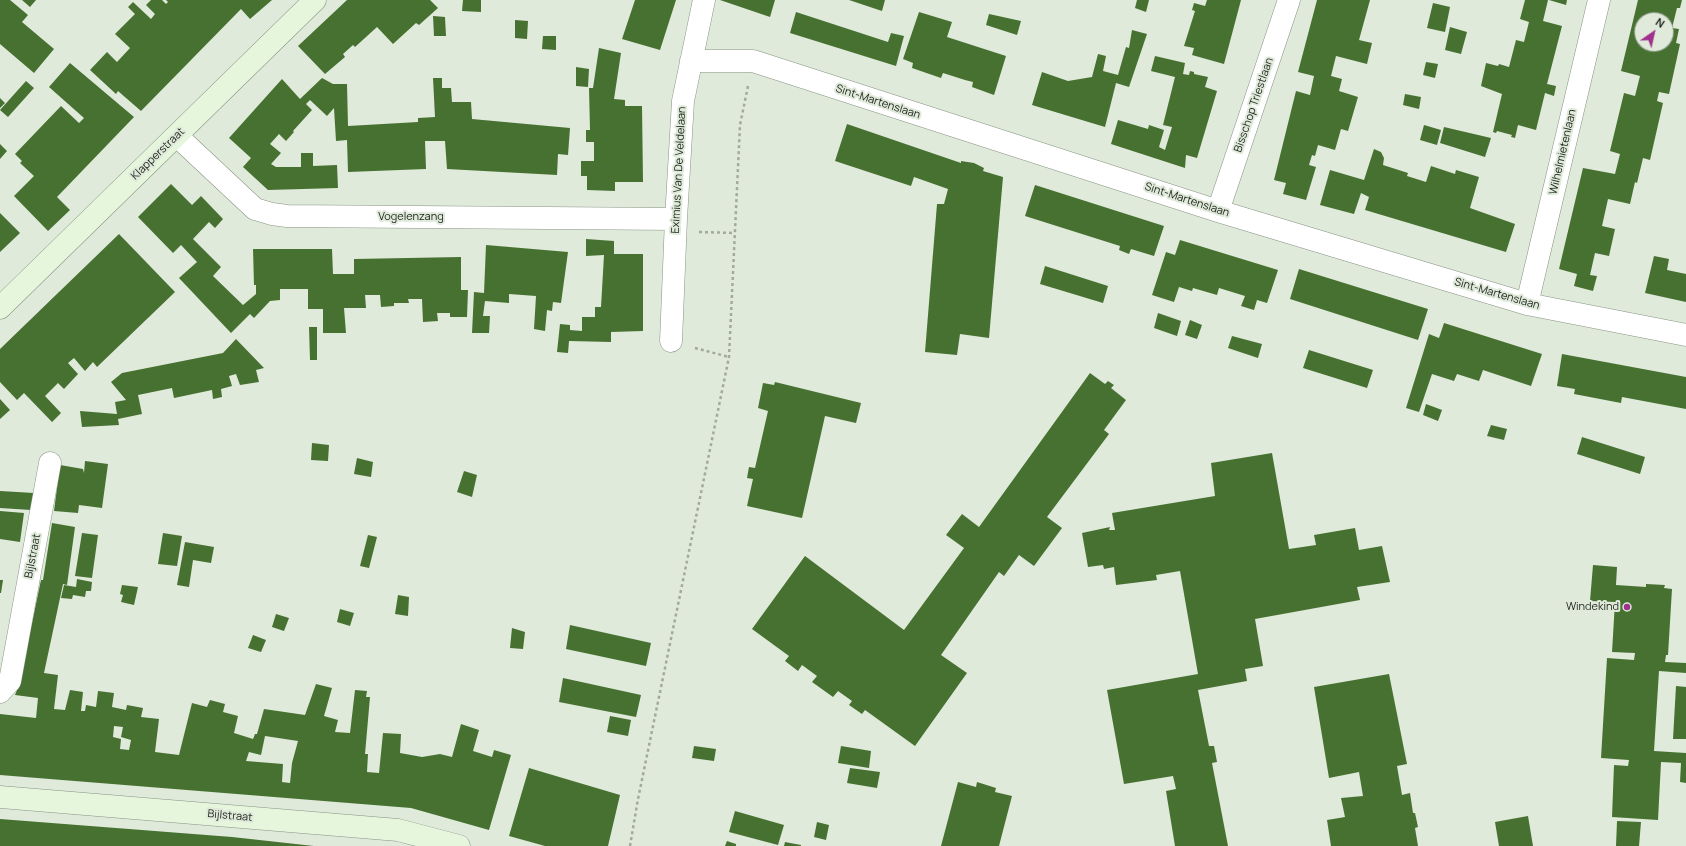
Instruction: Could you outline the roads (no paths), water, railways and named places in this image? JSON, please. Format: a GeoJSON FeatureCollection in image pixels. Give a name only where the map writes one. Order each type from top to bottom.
{"type":"FeatureCollection","features":[{"type":"Feature","properties":{"kind":"street","name":"Klapperstraat"},"geometry":{"type":"LineString","coordinates":[[0,308],[315,0]]}},
{"type":"Feature","properties":{"kind":"street","name":"Eximius Van De Veldelaan"},"geometry":{"type":"LineString","coordinates":[[671,342],[675,225],[683,100],[704,0]]}},
{"type":"Feature","properties":{"kind":"street","name":"Bisschop Triestlaan"},"geometry":{"type":"LineString","coordinates":[[1218,211],[1289,0]]}},
{"type":"Feature","properties":{"kind":"street","name":"Wilhelmietenlaan"},"geometry":{"type":"LineString","coordinates":[[1527,304],[1599,0]]}},
{"type":"Feature","properties":{"kind":"street","name":"Sint-Martenslaan"},"geometry":{"type":"LineString","coordinates":[[691,61],[753,61],[1218,211],[1527,304],[1686,334]]}},
{"type":"Feature","properties":{"kind":"street","name":"Vogelenzang"},"geometry":{"type":"LineString","coordinates":[[176,136],[243,199],[256,209],[272,214],[287,216],[675,225]]}},
{"type":"Feature","properties":{"kind":"street","name":"Bijlstraat"},"geometry":{"type":"LineString","coordinates":[[0,692],[10,680],[50,463]]}},
{"type":"Feature","properties":{"kind":"street","name":"Bijlstraat"},"geometry":{"type":"LineString","coordinates":[[0,797],[398,830],[459,846]]}},
{"type":"Feature","properties":{"kind":"place","name":"Windekind"},"geometry":{"type":"Point","coordinates":[1627,607]}}]}
